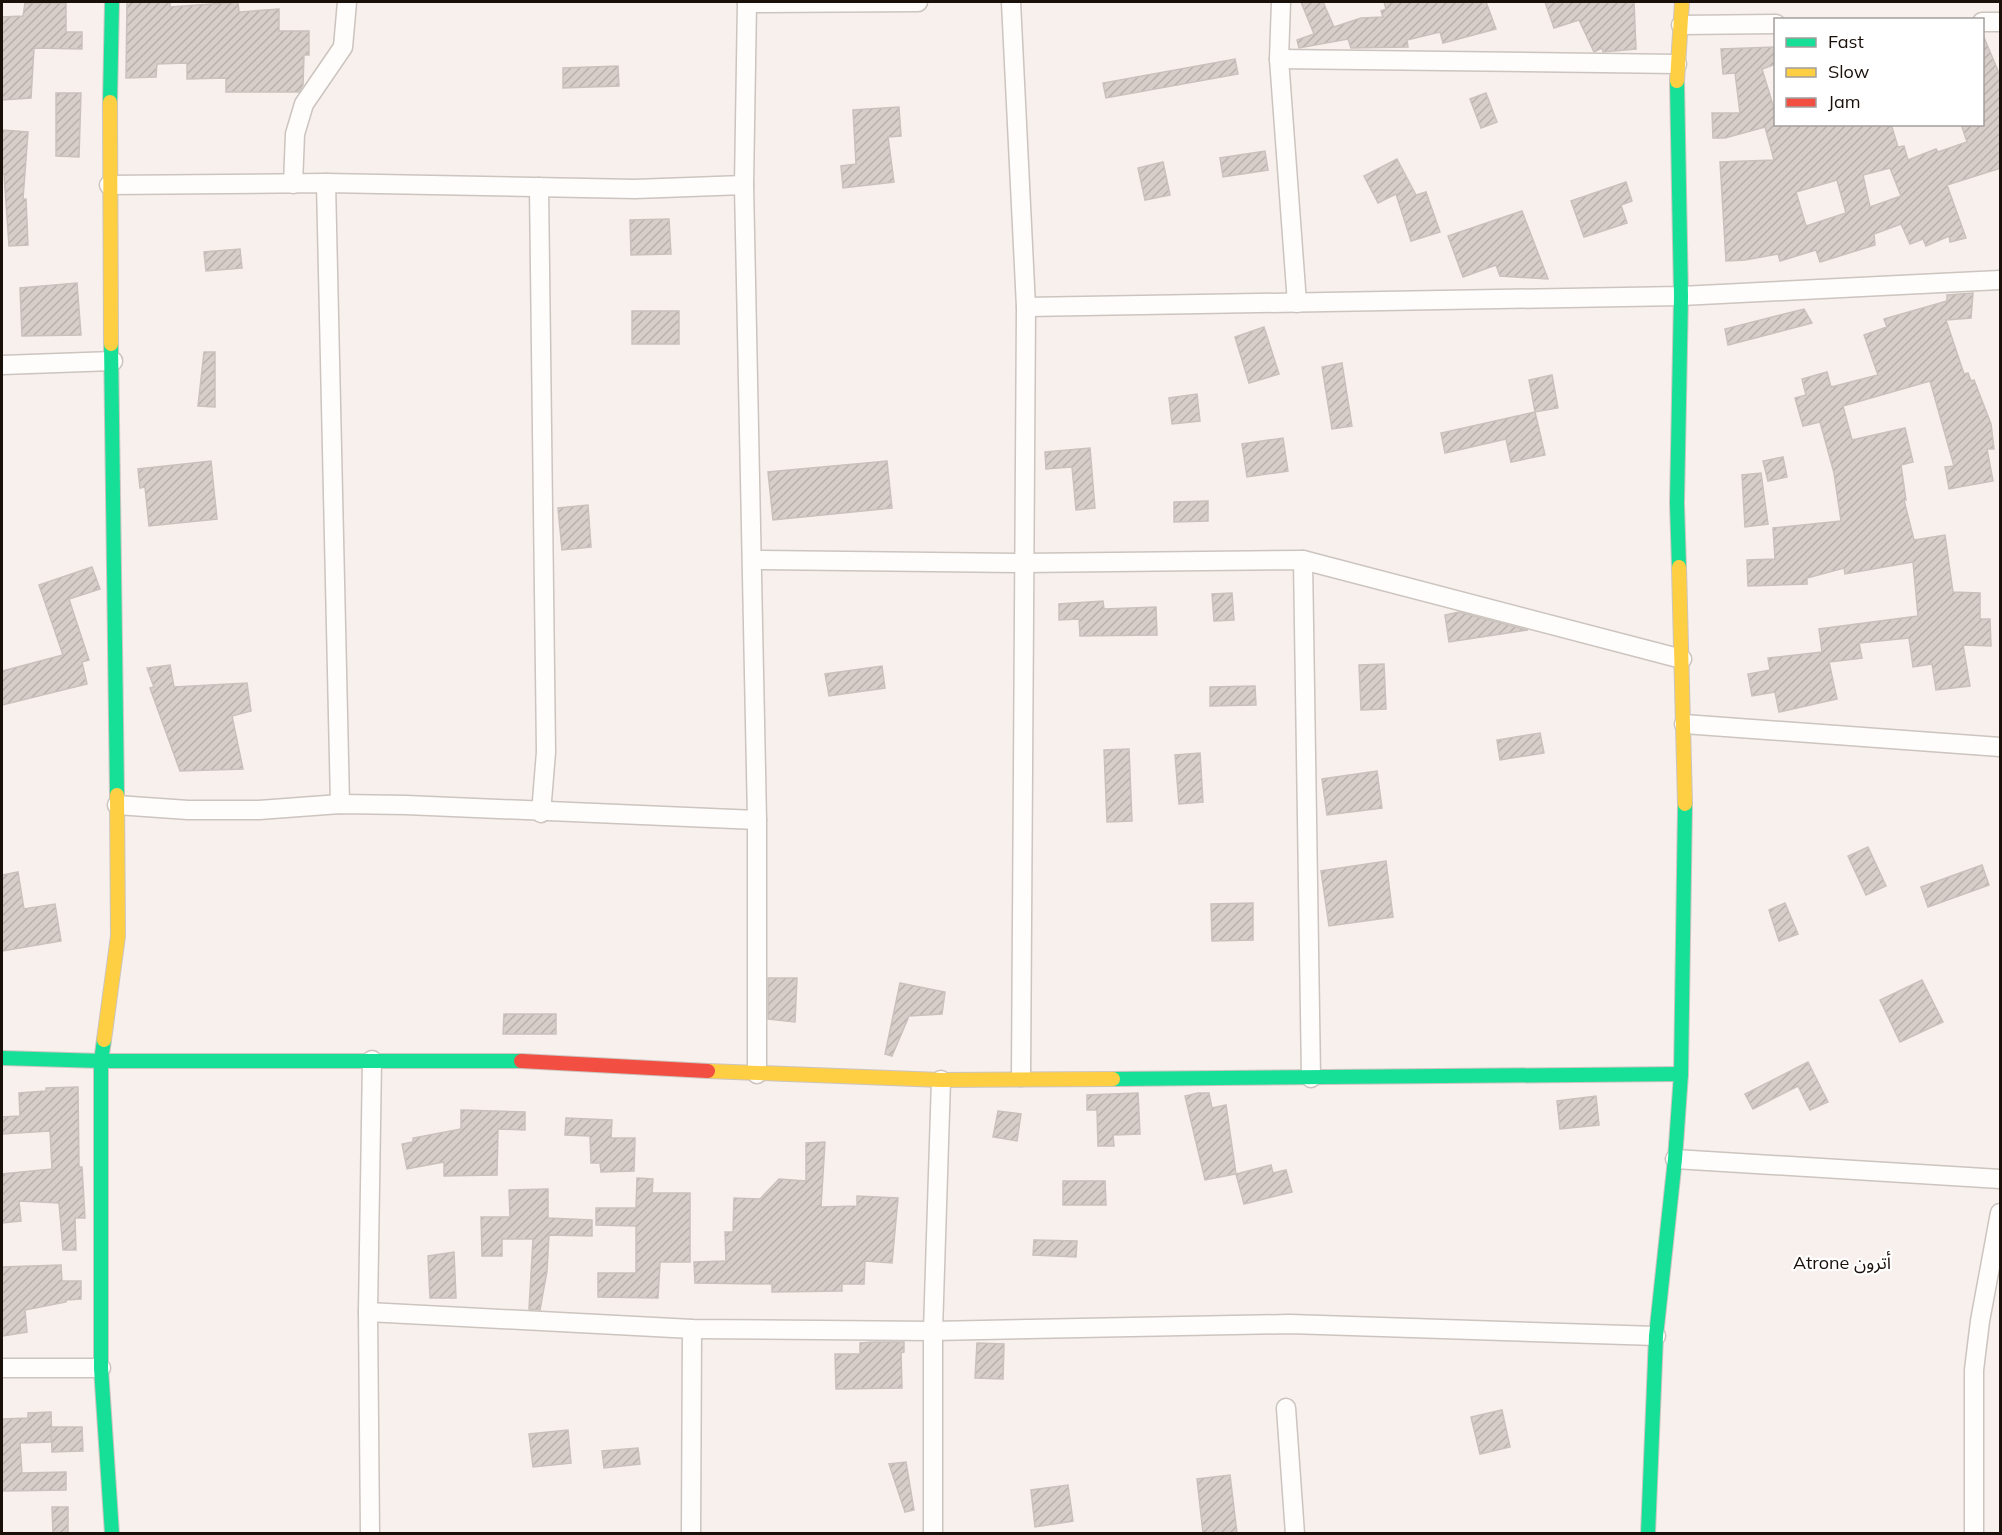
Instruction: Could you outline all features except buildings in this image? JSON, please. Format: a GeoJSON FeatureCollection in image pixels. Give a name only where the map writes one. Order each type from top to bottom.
{"type":"FeatureCollection","features":[{"type":"Feature","properties":{"kind":"street"},"geometry":{"type":"LineString","coordinates":[[112,2],[109,185],[113,361],[118,936],[101,1061],[101,1368],[112,1533]]}},
{"type":"Feature","properties":{"kind":"street"},"geometry":{"type":"LineString","coordinates":[[293,184],[295,134],[304,104],[343,47],[347,2]]}},
{"type":"Feature","properties":{"kind":"street"},"geometry":{"type":"LineString","coordinates":[[757,1074],[757,820],[744,185],[747,2],[918,2]]}},
{"type":"Feature","properties":{"kind":"street"},"geometry":{"type":"LineString","coordinates":[[1011,2],[1026,308],[1021,1077]]}},
{"type":"Feature","properties":{"kind":"street"},"geometry":{"type":"LineString","coordinates":[[1281,2],[1279,59],[1297,303]]}},
{"type":"Feature","properties":{"kind":"street"},"geometry":{"type":"LineString","coordinates":[[1648,1533],[1656,1336],[1675,1159],[1681,1074],[1686,853],[1677,503],[1681,296],[1677,64],[1682,2]]}},
{"type":"Feature","properties":{"kind":"street"},"geometry":{"type":"LineString","coordinates":[[1984,22],[2001,22]]}},
{"type":"Feature","properties":{"kind":"street"},"geometry":{"type":"LineString","coordinates":[[1681,25],[1774,24]]}},
{"type":"Feature","properties":{"kind":"street"},"geometry":{"type":"LineString","coordinates":[[1279,59],[1677,64]]}},
{"type":"Feature","properties":{"kind":"street"},"geometry":{"type":"LineString","coordinates":[[109,185],[326,183],[635,189],[744,185]]}},
{"type":"Feature","properties":{"kind":"street"},"geometry":{"type":"LineString","coordinates":[[326,183],[340,804]]}},
{"type":"Feature","properties":{"kind":"street"},"geometry":{"type":"LineString","coordinates":[[539,187],[546,752],[541,813]]}},
{"type":"Feature","properties":{"kind":"street"},"geometry":{"type":"LineString","coordinates":[[1026,308],[1681,296],[2001,280]]}},
{"type":"Feature","properties":{"kind":"street"},"geometry":{"type":"LineString","coordinates":[[2,365],[113,361]]}},
{"type":"Feature","properties":{"kind":"street"},"geometry":{"type":"LineString","coordinates":[[753,560],[1023,563],[1303,560],[1682,659]]}},
{"type":"Feature","properties":{"kind":"street"},"geometry":{"type":"LineString","coordinates":[[1303,560],[1311,1078]]}},
{"type":"Feature","properties":{"kind":"street"},"geometry":{"type":"LineString","coordinates":[[1684,724],[2001,747]]}},
{"type":"Feature","properties":{"kind":"street"},"geometry":{"type":"LineString","coordinates":[[117,806],[188,810],[259,810],[340,804],[467,807],[541,813],[757,820]]}},
{"type":"Feature","properties":{"kind":"street"},"geometry":{"type":"LineString","coordinates":[[2,1058],[101,1061],[500,1060],[757,1074],[941,1080],[1021,1077],[1311,1078],[1681,1074]]}},
{"type":"Feature","properties":{"kind":"street"},"geometry":{"type":"LineString","coordinates":[[370,1533],[368,1312],[372,1060]]}},
{"type":"Feature","properties":{"kind":"street"},"geometry":{"type":"LineString","coordinates":[[933,1533],[933,1331],[941,1080]]}},
{"type":"Feature","properties":{"kind":"street"},"geometry":{"type":"LineString","coordinates":[[1675,1159],[2001,1179]]}},
{"type":"Feature","properties":{"kind":"street"},"geometry":{"type":"LineString","coordinates":[[1974,1533],[1974,1370],[1980,1320],[2001,1212]]}},
{"type":"Feature","properties":{"kind":"street"},"geometry":{"type":"LineString","coordinates":[[368,1312],[692,1329],[933,1331],[1290,1324],[1656,1336]]}},
{"type":"Feature","properties":{"kind":"street"},"geometry":{"type":"LineString","coordinates":[[691,1533],[692,1329]]}},
{"type":"Feature","properties":{"kind":"street"},"geometry":{"type":"LineString","coordinates":[[2,1368],[101,1368]]}},
{"type":"Feature","properties":{"kind":"street"},"geometry":{"type":"LineString","coordinates":[[1286,1408],[1295,1533]]}},
{"type":"Feature","properties":{"kind":"traffic: fast"},"geometry":{"type":"LineString","coordinates":[[110,102],[112,2]]}},
{"type":"Feature","properties":{"kind":"traffic: fast"},"geometry":{"type":"LineString","coordinates":[[1677,81],[1681,296],[1677,503],[1679,567]]}},
{"type":"Feature","properties":{"kind":"traffic: fast"},"geometry":{"type":"LineString","coordinates":[[111,344],[117,795]]}},
{"type":"Feature","properties":{"kind":"traffic: fast"},"geometry":{"type":"LineString","coordinates":[[1648,1534],[1656,1336],[1675,1159],[1681,1074],[1685,804]]}},
{"type":"Feature","properties":{"kind":"traffic: fast"},"geometry":{"type":"LineString","coordinates":[[104,1040],[101,1061],[101,1368],[112,1534]]}},
{"type":"Feature","properties":{"kind":"traffic: fast"},"geometry":{"type":"LineString","coordinates":[[2,1058],[101,1061],[521,1061]]}},
{"type":"Feature","properties":{"kind":"traffic: fast"},"geometry":{"type":"LineString","coordinates":[[1113,1079],[1681,1074]]}},
{"type":"Feature","properties":{"kind":"traffic: slow"},"geometry":{"type":"LineString","coordinates":[[1677,81],[1682,2]]}},
{"type":"Feature","properties":{"kind":"traffic: slow"},"geometry":{"type":"LineString","coordinates":[[110,102],[111,344]]}},
{"type":"Feature","properties":{"kind":"traffic: slow"},"geometry":{"type":"LineString","coordinates":[[1679,567],[1685,804]]}},
{"type":"Feature","properties":{"kind":"traffic: slow"},"geometry":{"type":"LineString","coordinates":[[104,1040],[118,936],[117,795]]}},
{"type":"Feature","properties":{"kind":"traffic: slow"},"geometry":{"type":"LineString","coordinates":[[708,1071],[941,1080],[1113,1079]]}},
{"type":"Feature","properties":{"kind":"traffic: jam"},"geometry":{"type":"LineString","coordinates":[[521,1061],[708,1071]]}},
{"type":"Feature","properties":{"kind":"district","name":"Atrone أترون"},"geometry":{"type":"Point","coordinates":[1842,1262]}}]}
